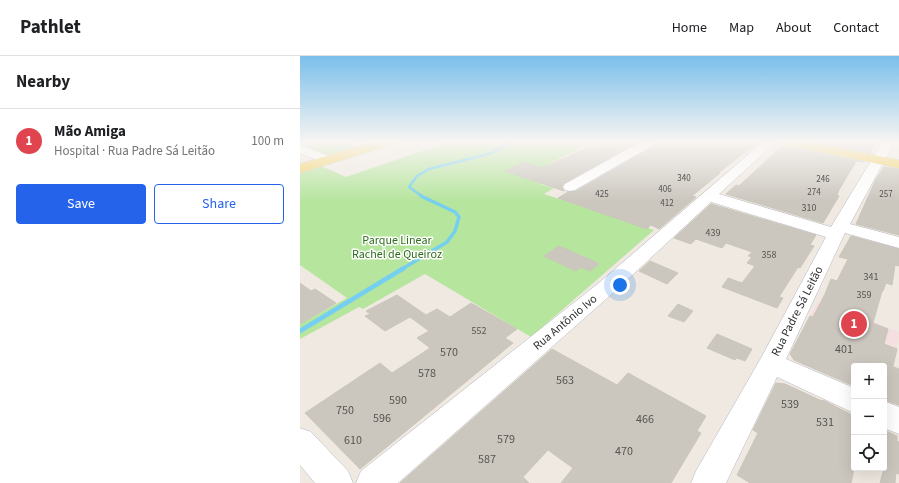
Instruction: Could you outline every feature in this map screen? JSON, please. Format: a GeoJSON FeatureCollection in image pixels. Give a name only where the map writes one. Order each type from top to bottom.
{"type":"FeatureCollection","features":[{"type":"Feature","properties":{"kind":"main road"},"geometry":{"type":"LineString","coordinates":[[300,164],[315,161]]}},
{"type":"Feature","properties":{"kind":"main road"},"geometry":{"type":"LineString","coordinates":[[300,169],[319,161]]}},
{"type":"Feature","properties":{"kind":"street"},"geometry":{"type":"LineString","coordinates":[[570,187],[616,161]]}},
{"type":"Feature","properties":{"kind":"street","name":"Rua Antônio Ivo"},"geometry":{"type":"LineString","coordinates":[[373,483],[607,287],[748,161]]}},
{"type":"Feature","properties":{"kind":"street","name":"Rua Padre Sá Leitão"},"geometry":{"type":"LineString","coordinates":[[708,483],[771,364],[839,230],[885,161]]}},
{"type":"Feature","properties":{"kind":"street"},"geometry":{"type":"LineString","coordinates":[[708,196],[839,230],[899,243]]}},
{"type":"Feature","properties":{"kind":"street"},"geometry":{"type":"LineString","coordinates":[[771,364],[852,399]]}},
{"type":"Feature","properties":{"kind":"street"},"geometry":{"type":"LineString","coordinates":[[887,415],[899,421]]}},
{"type":"Feature","properties":{"kind":"street"},"geometry":{"type":"LineString","coordinates":[[300,442],[336,483]]}},
{"type":"Feature","properties":{"kind":"shaded area"},"geometry":{"type":"Polygon","coordinates":[[[817,302],[899,332],[897,349],[810,316],[817,302]]]}},
{"type":"Feature","properties":{"kind":"green space","name":"Parque Linear Rachel de Queiroz"},"geometry":{"type":"Polygon","coordinates":[[[393,161],[555,161],[547,165],[540,184],[554,188],[544,194],[654,230],[531,337],[425,274],[363,309],[359,307],[300,339],[300,324],[347,298],[300,265],[300,171],[319,165],[346,177],[393,161]]]}},
{"type":"Feature","properties":{"kind":"building"},"geometry":{"type":"Polygon","coordinates":[[[558,161],[603,161],[564,183],[562,186],[564,191],[505,171],[525,162],[542,168],[558,161]]]}},
{"type":"Feature","properties":{"kind":"building"},"geometry":{"type":"Polygon","coordinates":[[[628,161],[734,161],[692,196],[696,197],[659,229],[651,225],[647,229],[558,198],[567,192],[576,191],[628,161]]]}},
{"type":"Feature","properties":{"kind":"building"},"geometry":{"type":"Polygon","coordinates":[[[766,161],[858,161],[864,162],[857,161],[855,163],[839,190],[837,195],[839,196],[823,223],[726,194],[736,185],[739,186],[766,161]]]}},
{"type":"Feature","properties":{"kind":"building"},"geometry":{"type":"Polygon","coordinates":[[[884,167],[899,169],[899,235],[856,224],[876,179],[884,167]]]}},
{"type":"Feature","properties":{"kind":"building"},"geometry":{"type":"Polygon","coordinates":[[[711,204],[816,235],[810,245],[814,246],[800,268],[798,267],[779,297],[783,298],[777,308],[722,287],[728,278],[742,283],[755,266],[747,263],[752,257],[748,256],[752,252],[726,243],[722,248],[696,239],[691,244],[674,238],[711,204]]]}},
{"type":"Feature","properties":{"kind":"building"},"geometry":{"type":"Polygon","coordinates":[[[851,236],[899,249],[899,266],[895,265],[892,285],[886,283],[882,291],[873,323],[888,329],[884,344],[897,349],[893,366],[891,366],[899,369],[899,405],[887,401],[887,363],[851,363],[851,385],[794,360],[790,354],[810,316],[813,317],[831,279],[837,281],[848,259],[839,257],[851,236]]]}},
{"type":"Feature","properties":{"kind":"building"},"geometry":{"type":"Polygon","coordinates":[[[559,246],[599,264],[590,271],[581,267],[576,271],[544,256],[559,246]]]}},
{"type":"Feature","properties":{"kind":"building"},"geometry":{"type":"Polygon","coordinates":[[[650,261],[678,273],[667,284],[639,271],[650,261]]]}},
{"type":"Feature","properties":{"kind":"building"},"geometry":{"type":"Polygon","coordinates":[[[300,283],[311,291],[315,289],[336,303],[300,324],[300,283]]]}},
{"type":"Feature","properties":{"kind":"building"},"geometry":{"type":"Polygon","coordinates":[[[397,295],[426,315],[437,309],[450,317],[471,303],[517,329],[505,338],[513,343],[360,469],[305,413],[380,363],[392,373],[430,348],[417,338],[429,331],[410,317],[385,331],[365,316],[370,314],[366,311],[397,295]]]}},
{"type":"Feature","properties":{"kind":"building"},"geometry":{"type":"Polygon","coordinates":[[[678,304],[693,311],[684,322],[668,316],[678,304]]]}},
{"type":"Feature","properties":{"kind":"building"},"geometry":{"type":"Polygon","coordinates":[[[717,334],[752,349],[745,361],[737,358],[735,360],[707,348],[717,334]]]}},
{"type":"Feature","properties":{"kind":"building"},"geometry":{"type":"Polygon","coordinates":[[[552,349],[617,385],[628,373],[706,416],[697,431],[701,433],[671,483],[561,483],[573,468],[548,450],[523,477],[529,483],[400,483],[552,349]]]}},
{"type":"Feature","properties":{"kind":"building"},"geometry":{"type":"Polygon","coordinates":[[[776,383],[785,384],[822,401],[823,400],[851,414],[851,471],[854,471],[851,483],[750,483],[737,475],[758,433],[753,430],[776,383]]]}},
{"type":"Feature","properties":{"kind":"building"},"geometry":{"type":"Polygon","coordinates":[[[887,431],[897,436],[897,441],[899,442],[899,474],[896,473],[895,483],[880,483],[883,471],[887,471],[887,431]]]}},
{"type":"Feature","properties":{"kind":"waterway"},"geometry":{"type":"LineString","coordinates":[[423,197],[409,187],[417,176],[429,169],[461,161]]}},
{"type":"Feature","properties":{"kind":"waterway"},"geometry":{"type":"LineString","coordinates":[[402,269],[447,242],[455,231],[459,217],[455,212],[423,197]]}},
{"type":"Feature","properties":{"kind":"waterway"},"geometry":{"type":"LineString","coordinates":[[300,331],[404,268]]}},
{"type":"Feature","properties":{"kind":"place","name":"Mão Amiga"},"geometry":{"type":"Point","coordinates":[854,324]}}]}
